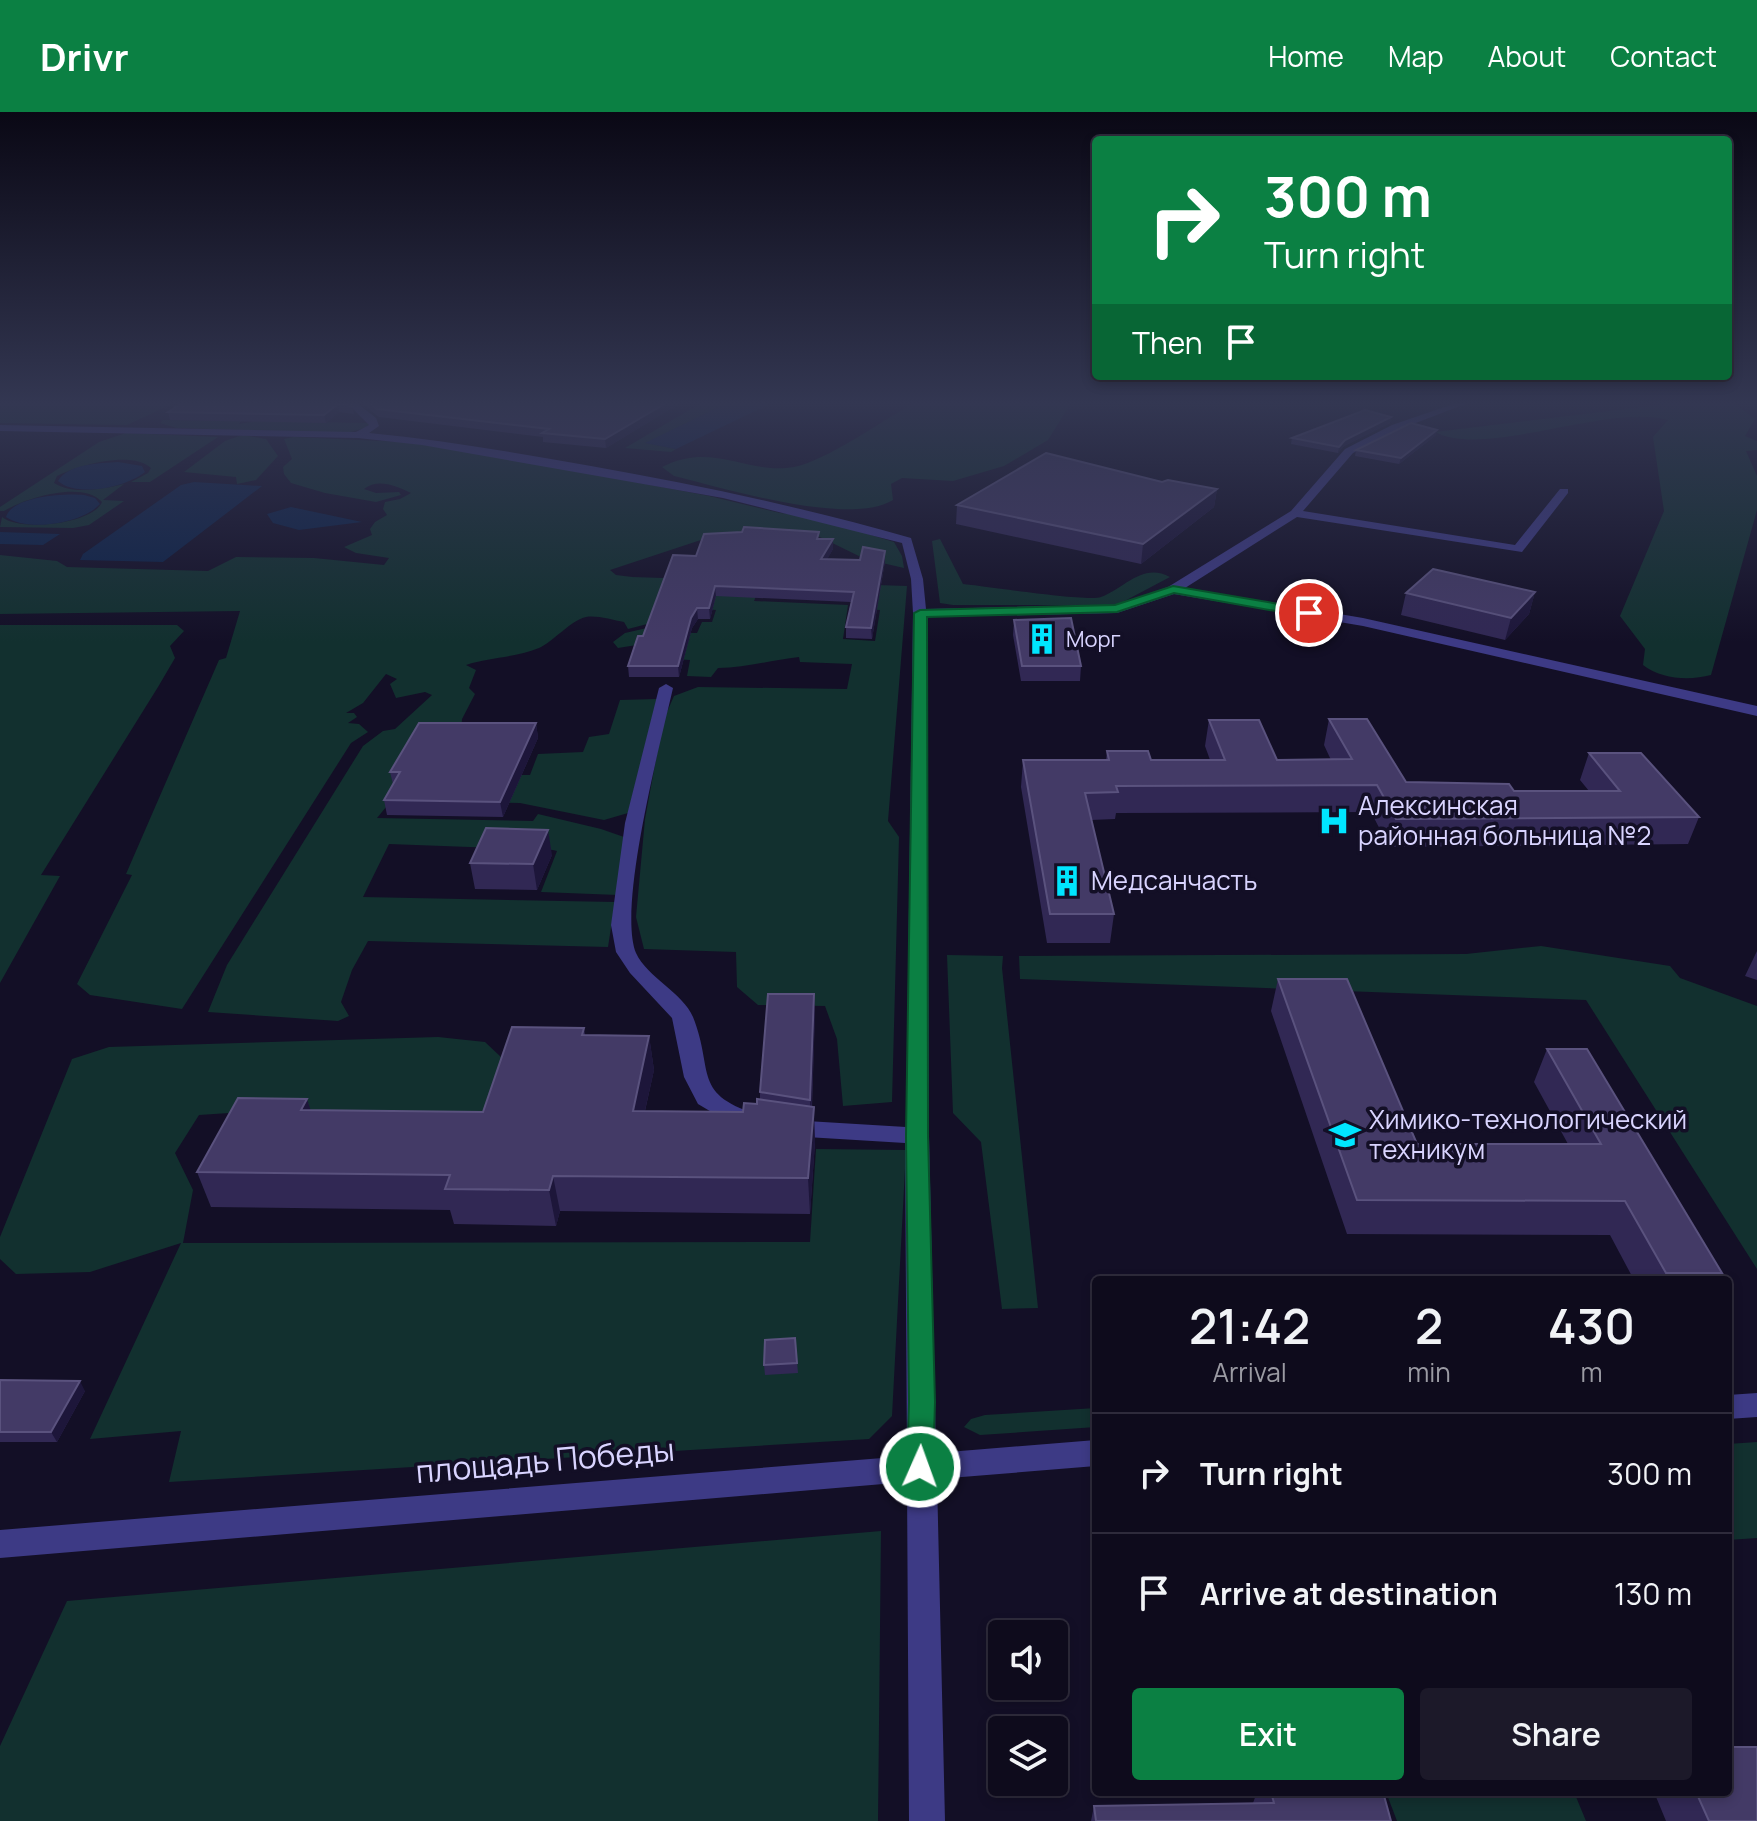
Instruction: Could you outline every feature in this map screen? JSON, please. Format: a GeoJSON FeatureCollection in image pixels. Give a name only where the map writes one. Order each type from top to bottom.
{"type":"FeatureCollection","features":[{"type":"Feature","properties":{"kind":"street"},"geometry":{"type":"LineString","coordinates":[[663,483],[826,516],[907,541],[917,579],[920,613],[917,1136],[927,1821]]}},
{"type":"Feature","properties":{"kind":"street"},"geometry":{"type":"LineString","coordinates":[[920,613],[1117,609],[1173,590],[1295,513],[1321,483]]}},
{"type":"Feature","properties":{"kind":"street"},"geometry":{"type":"LineString","coordinates":[[1295,513],[1518,549],[1564,491]]}},
{"type":"Feature","properties":{"kind":"street"},"geometry":{"type":"LineString","coordinates":[[1173,590],[1363,622],[1757,711]]}},
{"type":"Feature","properties":{"kind":"street"},"geometry":{"type":"LineString","coordinates":[[666,688],[634,823],[621,925],[626,952],[637,969],[682,1016],[695,1077],[706,1099],[738,1117],[782,1128],[917,1136]]}},
{"type":"Feature","properties":{"kind":"street"},"geometry":{"type":"LineString","coordinates":[[1732,1407],[1757,1405]]}},
{"type":"Feature","properties":{"kind":"street","name":"площадь Победы"},"geometry":{"type":"LineString","coordinates":[[0,1544],[1092,1453]]}},
{"type":"Feature","properties":{"kind":"green space"},"geometry":{"type":"Polygon","coordinates":[[[37,483],[54,483],[79,490],[124,484],[103,500],[124,501],[89,525],[73,528],[0,527],[2,517],[11,522],[39,525],[71,520],[96,510],[102,502],[82,492],[68,492],[39,497],[4,511],[0,511],[0,507],[37,483]]]}},
{"type":"Feature","properties":{"kind":"green space"},"geometry":{"type":"Polygon","coordinates":[[[291,483],[639,483],[780,513],[809,516],[894,542],[902,556],[904,568],[865,559],[820,537],[744,532],[722,533],[610,570],[616,575],[632,577],[907,586],[888,821],[899,837],[892,1102],[843,1106],[837,1039],[825,1006],[758,1005],[737,987],[736,952],[644,949],[636,917],[645,819],[663,721],[674,696],[698,687],[847,689],[852,664],[800,662],[799,657],[718,668],[711,677],[687,676],[690,660],[672,659],[643,644],[618,648],[613,642],[625,633],[647,628],[648,632],[697,633],[702,622],[712,622],[716,610],[705,609],[628,629],[624,622],[586,617],[574,622],[539,648],[466,665],[476,670],[469,688],[475,694],[462,719],[458,775],[530,775],[538,754],[583,752],[589,737],[609,734],[620,700],[657,699],[628,813],[604,820],[520,803],[391,801],[377,818],[533,821],[538,814],[624,837],[618,895],[541,892],[557,851],[553,850],[389,844],[363,897],[615,902],[608,947],[368,941],[352,970],[341,1002],[349,1016],[338,1021],[208,1012],[227,965],[363,746],[383,731],[395,729],[432,695],[425,692],[396,698],[390,684],[397,679],[386,674],[363,703],[346,713],[354,713],[357,717],[348,723],[359,724],[368,732],[351,743],[182,1009],[90,995],[77,984],[132,875],[126,874],[219,660],[226,658],[240,611],[0,614],[0,555],[57,561],[67,567],[208,571],[236,557],[314,558],[384,565],[389,558],[356,553],[344,547],[372,535],[370,529],[375,522],[387,515],[383,509],[385,502],[411,493],[381,484],[364,489],[376,493],[399,492],[401,495],[376,502],[291,483]],[[759,589],[754,601],[848,605],[843,639],[875,641],[880,610],[865,609],[868,594],[759,589]]]}},
{"type":"Feature","properties":{"kind":"green space"},"geometry":{"type":"Polygon","coordinates":[[[701,483],[893,483],[893,500],[873,507],[818,507],[701,483]]]}},
{"type":"Feature","properties":{"kind":"green space"},"geometry":{"type":"Polygon","coordinates":[[[1660,483],[1757,483],[1757,510],[1711,675],[1676,678],[1650,670],[1643,665],[1645,649],[1620,616],[1664,511],[1660,483]]]}},
{"type":"Feature","properties":{"kind":"green space"},"geometry":{"type":"Polygon","coordinates":[[[940,539],[963,584],[1092,598],[1101,597],[1142,575],[1160,573],[1170,577],[1117,605],[940,603],[932,541],[940,539]]]}},
{"type":"Feature","properties":{"kind":"green space"},"geometry":{"type":"Polygon","coordinates":[[[0,625],[177,625],[184,631],[170,646],[175,658],[41,875],[60,876],[0,983],[0,625]]]}},
{"type":"Feature","properties":{"kind":"green space"},"geometry":{"type":"Polygon","coordinates":[[[1541,946],[1670,966],[1680,978],[1757,1006],[1757,1269],[1586,1000],[1020,979],[1019,956],[1466,954],[1541,946]]]}},
{"type":"Feature","properties":{"kind":"green space"},"geometry":{"type":"Polygon","coordinates":[[[947,955],[1003,956],[1038,1308],[1002,1309],[981,1142],[953,1113],[947,955]]]}},
{"type":"Feature","properties":{"kind":"green space"},"geometry":{"type":"Polygon","coordinates":[[[438,1037],[485,1042],[502,1058],[483,1130],[244,1112],[199,1115],[175,1153],[193,1190],[183,1243],[810,1242],[816,1149],[906,1150],[892,1416],[869,1439],[169,1482],[181,1431],[90,1439],[181,1243],[90,1272],[16,1274],[0,1259],[0,1237],[72,1059],[109,1047],[438,1037]]]}},
{"type":"Feature","properties":{"kind":"green space"},"geometry":{"type":"Polygon","coordinates":[[[1092,1408],[1092,1427],[980,1435],[964,1427],[971,1419],[985,1415],[1092,1408]]]}},
{"type":"Feature","properties":{"kind":"green space"},"geometry":{"type":"Polygon","coordinates":[[[1757,1442],[1757,1538],[1732,1540],[1732,1444],[1757,1442]]]}},
{"type":"Feature","properties":{"kind":"green space"},"geometry":{"type":"Polygon","coordinates":[[[881,1531],[878,1821],[0,1821],[0,1746],[67,1601],[881,1531]]]}},
{"type":"Feature","properties":{"kind":"green space"},"geometry":{"type":"Polygon","coordinates":[[[1388,1796],[1576,1796],[1586,1821],[1397,1821],[1388,1796]]]}},
{"type":"Feature","properties":{"kind":"water"},"geometry":{"type":"Polygon","coordinates":[[[61,483],[124,483],[89,490],[61,483]]]}},
{"type":"Feature","properties":{"kind":"water"},"geometry":{"type":"Polygon","coordinates":[[[207,483],[262,486],[163,562],[80,560],[83,554],[181,485],[207,483]]]}},
{"type":"Feature","properties":{"kind":"water"},"geometry":{"type":"Polygon","coordinates":[[[84,495],[95,498],[100,504],[81,517],[68,521],[40,525],[15,522],[6,517],[10,510],[28,500],[84,495]]]}},
{"type":"Feature","properties":{"kind":"water"},"geometry":{"type":"Polygon","coordinates":[[[291,507],[362,522],[299,530],[273,523],[267,514],[291,507]]]}},
{"type":"Feature","properties":{"kind":"water"},"geometry":{"type":"Polygon","coordinates":[[[0,532],[60,534],[43,545],[0,544],[0,532]]]}},
{"type":"Feature","properties":{"kind":"building"},"geometry":{"type":"Polygon","coordinates":[[[995,483],[1183,483],[1217,489],[1143,544],[957,505],[995,483]]]}},
{"type":"Feature","properties":{"kind":"building"},"geometry":{"type":"Polygon","coordinates":[[[744,527],[819,532],[817,539],[833,539],[821,559],[860,560],[863,547],[885,551],[871,628],[846,627],[854,592],[715,586],[709,608],[697,608],[691,618],[678,666],[628,666],[638,636],[643,636],[673,555],[696,556],[704,534],[742,532],[744,527]]]}},
{"type":"Feature","properties":{"kind":"building"},"geometry":{"type":"Polygon","coordinates":[[[1433,569],[1535,592],[1511,618],[1406,593],[1433,569]]]}},
{"type":"Feature","properties":{"kind":"building"},"geometry":{"type":"Polygon","coordinates":[[[1071,618],[1081,666],[1022,666],[1014,620],[1071,618]]]}},
{"type":"Feature","properties":{"kind":"building"},"geometry":{"type":"Polygon","coordinates":[[[1329,719],[1367,719],[1406,782],[1509,784],[1514,791],[1620,791],[1589,753],[1641,753],[1699,817],[1396,819],[1377,785],[1116,786],[1118,792],[1085,793],[1114,914],[1050,914],[1023,760],[1109,760],[1107,751],[1148,751],[1151,760],[1225,760],[1209,720],[1259,720],[1277,760],[1352,759],[1329,719]]]}},
{"type":"Feature","properties":{"kind":"building"},"geometry":{"type":"Polygon","coordinates":[[[419,723],[536,723],[500,802],[384,800],[400,772],[390,772],[419,723]]]}},
{"type":"Feature","properties":{"kind":"building"},"geometry":{"type":"Polygon","coordinates":[[[486,828],[548,830],[533,864],[470,863],[486,828]]]}},
{"type":"Feature","properties":{"kind":"building"},"geometry":{"type":"Polygon","coordinates":[[[1278,979],[1347,979],[1417,1144],[1601,1144],[1547,1049],[1587,1049],[1722,1273],[1666,1273],[1625,1201],[1357,1200],[1278,979]]]}},
{"type":"Feature","properties":{"kind":"building"},"geometry":{"type":"Polygon","coordinates":[[[768,994],[814,994],[810,1100],[760,1092],[768,994]]]}},
{"type":"Feature","properties":{"kind":"building"},"geometry":{"type":"Polygon","coordinates":[[[512,1027],[584,1028],[582,1035],[649,1036],[633,1111],[743,1112],[744,1103],[757,1104],[757,1099],[814,1107],[808,1178],[553,1176],[549,1190],[445,1189],[450,1175],[197,1172],[238,1098],[307,1099],[301,1110],[483,1112],[512,1027]]]}},
{"type":"Feature","properties":{"kind":"building"},"geometry":{"type":"Polygon","coordinates":[[[795,1338],[797,1363],[764,1365],[765,1340],[795,1338]]]}},
{"type":"Feature","properties":{"kind":"building"},"geometry":{"type":"Polygon","coordinates":[[[0,1380],[80,1381],[51,1432],[0,1432],[0,1380]]]}},
{"type":"Feature","properties":{"kind":"building"},"geometry":{"type":"Polygon","coordinates":[[[1732,1747],[1757,1747],[1757,1821],[1709,1821],[1698,1796],[1732,1796],[1732,1747]]]}},
{"type":"Feature","properties":{"kind":"building"},"geometry":{"type":"Polygon","coordinates":[[[1272,1796],[1384,1796],[1391,1821],[1096,1821],[1094,1806],[1274,1803],[1272,1796]]]}},
{"type":"Feature","properties":{"kind":"place","name":"Морг"},"geometry":{"type":"Point","coordinates":[1042,639]}},
{"type":"Feature","properties":{"kind":"place","name":"Алексинская районная больница №2"},"geometry":{"type":"Point","coordinates":[1334,821]}},
{"type":"Feature","properties":{"kind":"place","name":"Медсанчасть"},"geometry":{"type":"Point","coordinates":[1067,881]}},
{"type":"Feature","properties":{"kind":"place","name":"Химико-технологический техникум"},"geometry":{"type":"Point","coordinates":[1345,1135]}},
{"type":"Feature","properties":{"kind":"route"},"geometry":{"type":"LineString","coordinates":[[920,1467],[922,1402],[917,1136],[920,613],[1117,609],[1173,590],[1309,613]]}}]}
